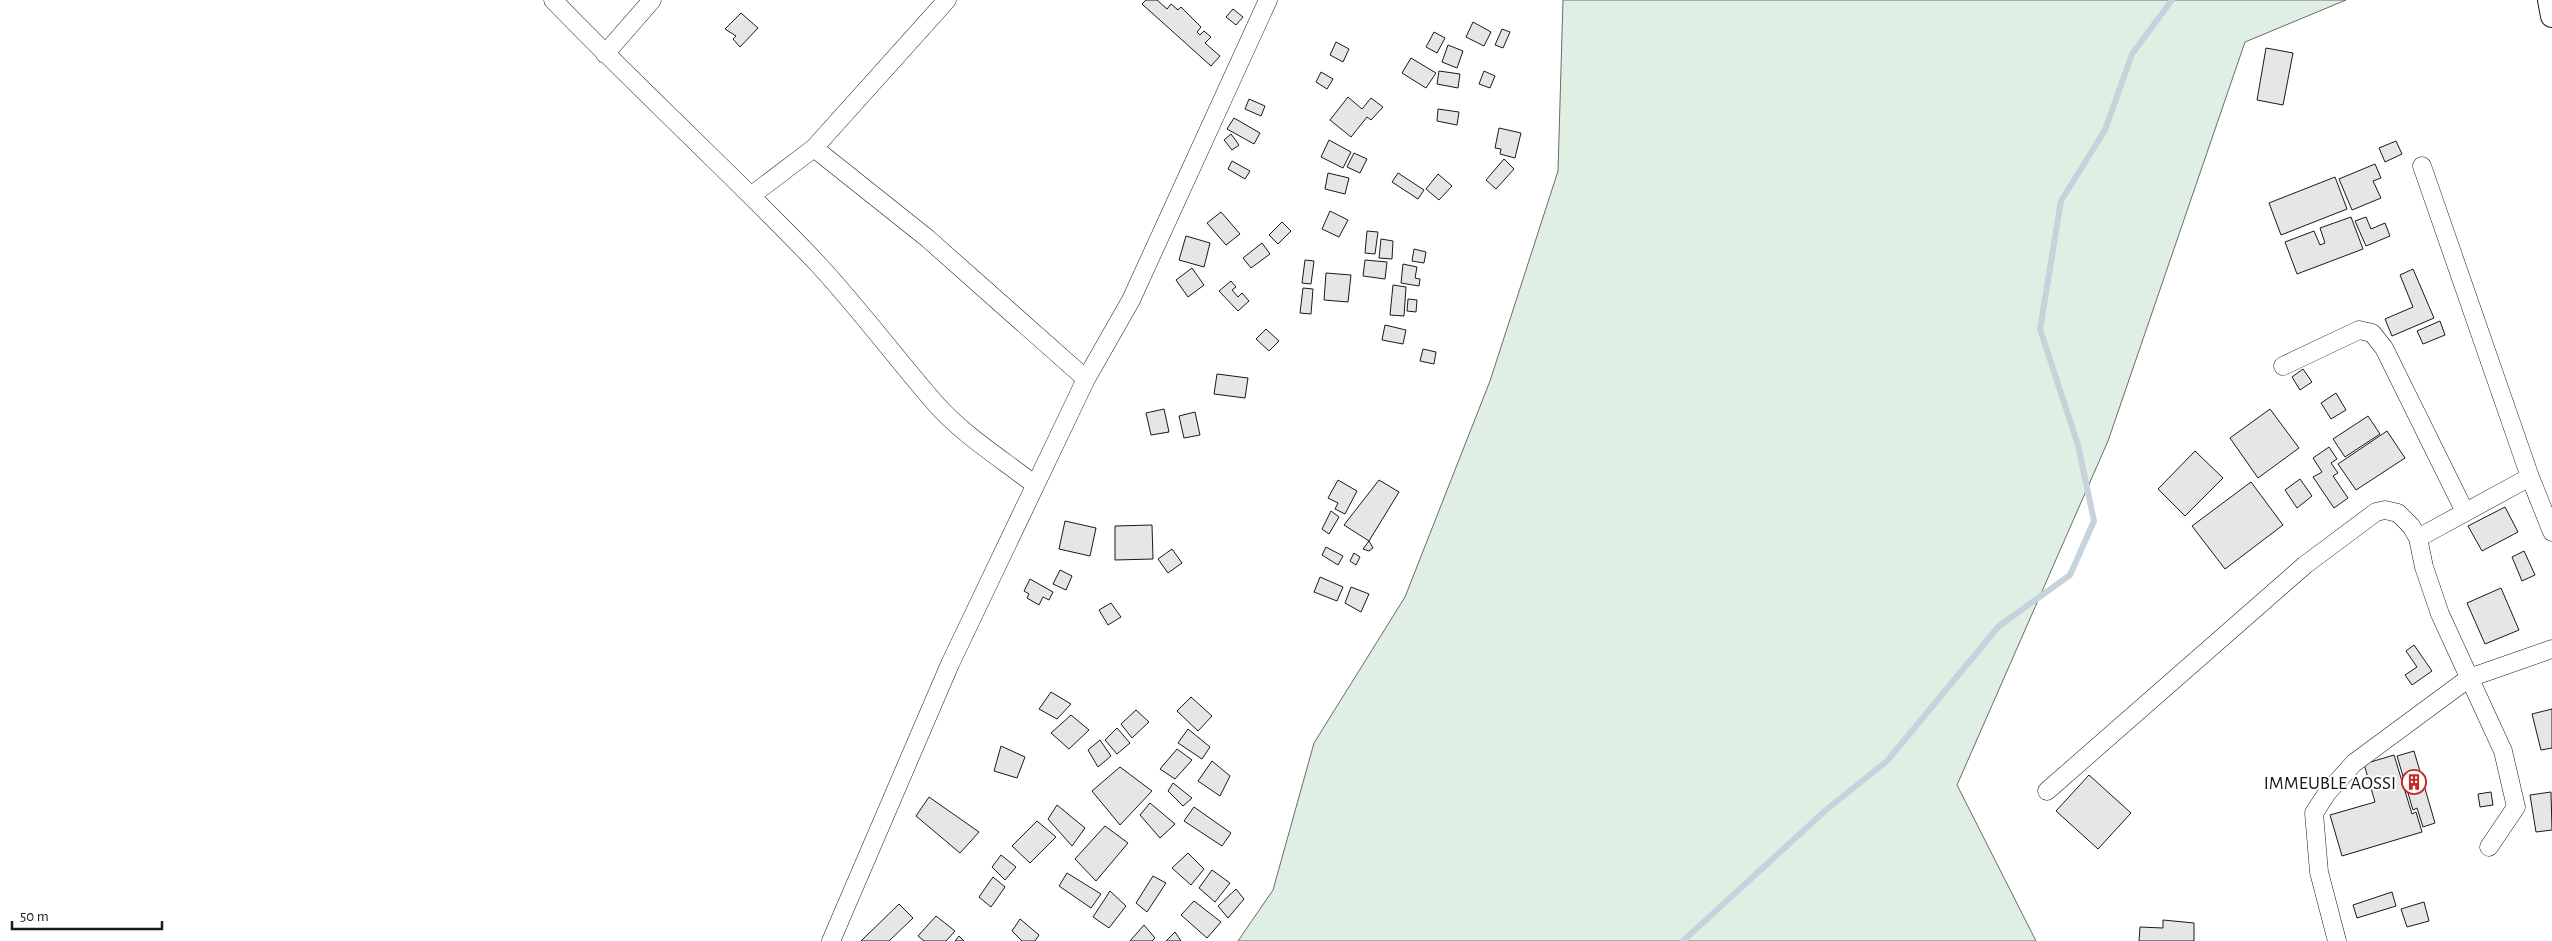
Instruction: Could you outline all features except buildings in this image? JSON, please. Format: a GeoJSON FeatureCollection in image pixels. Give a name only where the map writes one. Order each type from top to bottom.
{"type":"FeatureCollection","features":[{"type":"Feature","properties":{"kind":"street"},"geometry":{"type":"LineString","coordinates":[[553,0],[605,54],[752,195],[842,289],[936,405],[974,438],[1035,485]]}},
{"type":"Feature","properties":{"kind":"street"},"geometry":{"type":"LineString","coordinates":[[605,54],[652,0]]}},
{"type":"Feature","properties":{"kind":"street"},"geometry":{"type":"LineString","coordinates":[[752,195],[814,148],[947,0]]}},
{"type":"Feature","properties":{"kind":"street"},"geometry":{"type":"LineString","coordinates":[[831,941],[950,664],[1086,379],[1131,300],[1268,0]]}},
{"type":"Feature","properties":{"kind":"street"},"geometry":{"type":"LineString","coordinates":[[2549,0],[2552,16]]}},
{"type":"Feature","properties":{"kind":"street"},"geometry":{"type":"LineString","coordinates":[[814,148],[927,238],[1086,379]]}},
{"type":"Feature","properties":{"kind":"street"},"geometry":{"type":"LineString","coordinates":[[2422,166],[2530,477],[2552,532]]}},
{"type":"Feature","properties":{"kind":"street"},"geometry":{"type":"LineString","coordinates":[[2283,366],[2359,330],[2372,333],[2384,348],[2465,512]]}},
{"type":"Feature","properties":{"kind":"street"},"geometry":{"type":"LineString","coordinates":[[2418,538],[2530,477]]}},
{"type":"Feature","properties":{"kind":"street"},"geometry":{"type":"LineString","coordinates":[[2046,791],[2305,565],[2376,512],[2385,510],[2398,513],[2411,526],[2418,538],[2424,567],[2440,614],[2503,751],[2516,807],[2489,847]]}},
{"type":"Feature","properties":{"kind":"street"},"geometry":{"type":"LineString","coordinates":[[2337,941],[2319,872],[2314,813],[2327,793],[2354,763],[2469,678],[2552,649]]}},
{"type":"Feature","properties":{"kind":"green space"},"geometry":{"type":"Polygon","coordinates":[[[1563,0],[2346,0],[2245,42],[2108,441],[1957,785],[2036,941],[1238,941],[1273,890],[1314,743],[1405,597],[1490,381],[1558,171],[1563,0]]]}},
{"type":"Feature","properties":{"kind":"waterway"},"geometry":{"type":"LineString","coordinates":[[1683,941],[1826,810],[1887,761],[1999,626],[2070,575],[2094,521],[2078,445],[2040,329],[2061,201],[2105,130],[2132,54],[2172,0]]}},
{"type":"Feature","properties":{"kind":"place","name":"IMMEUBLE AOSSI"},"geometry":{"type":"Point","coordinates":[2414,782]}}]}
